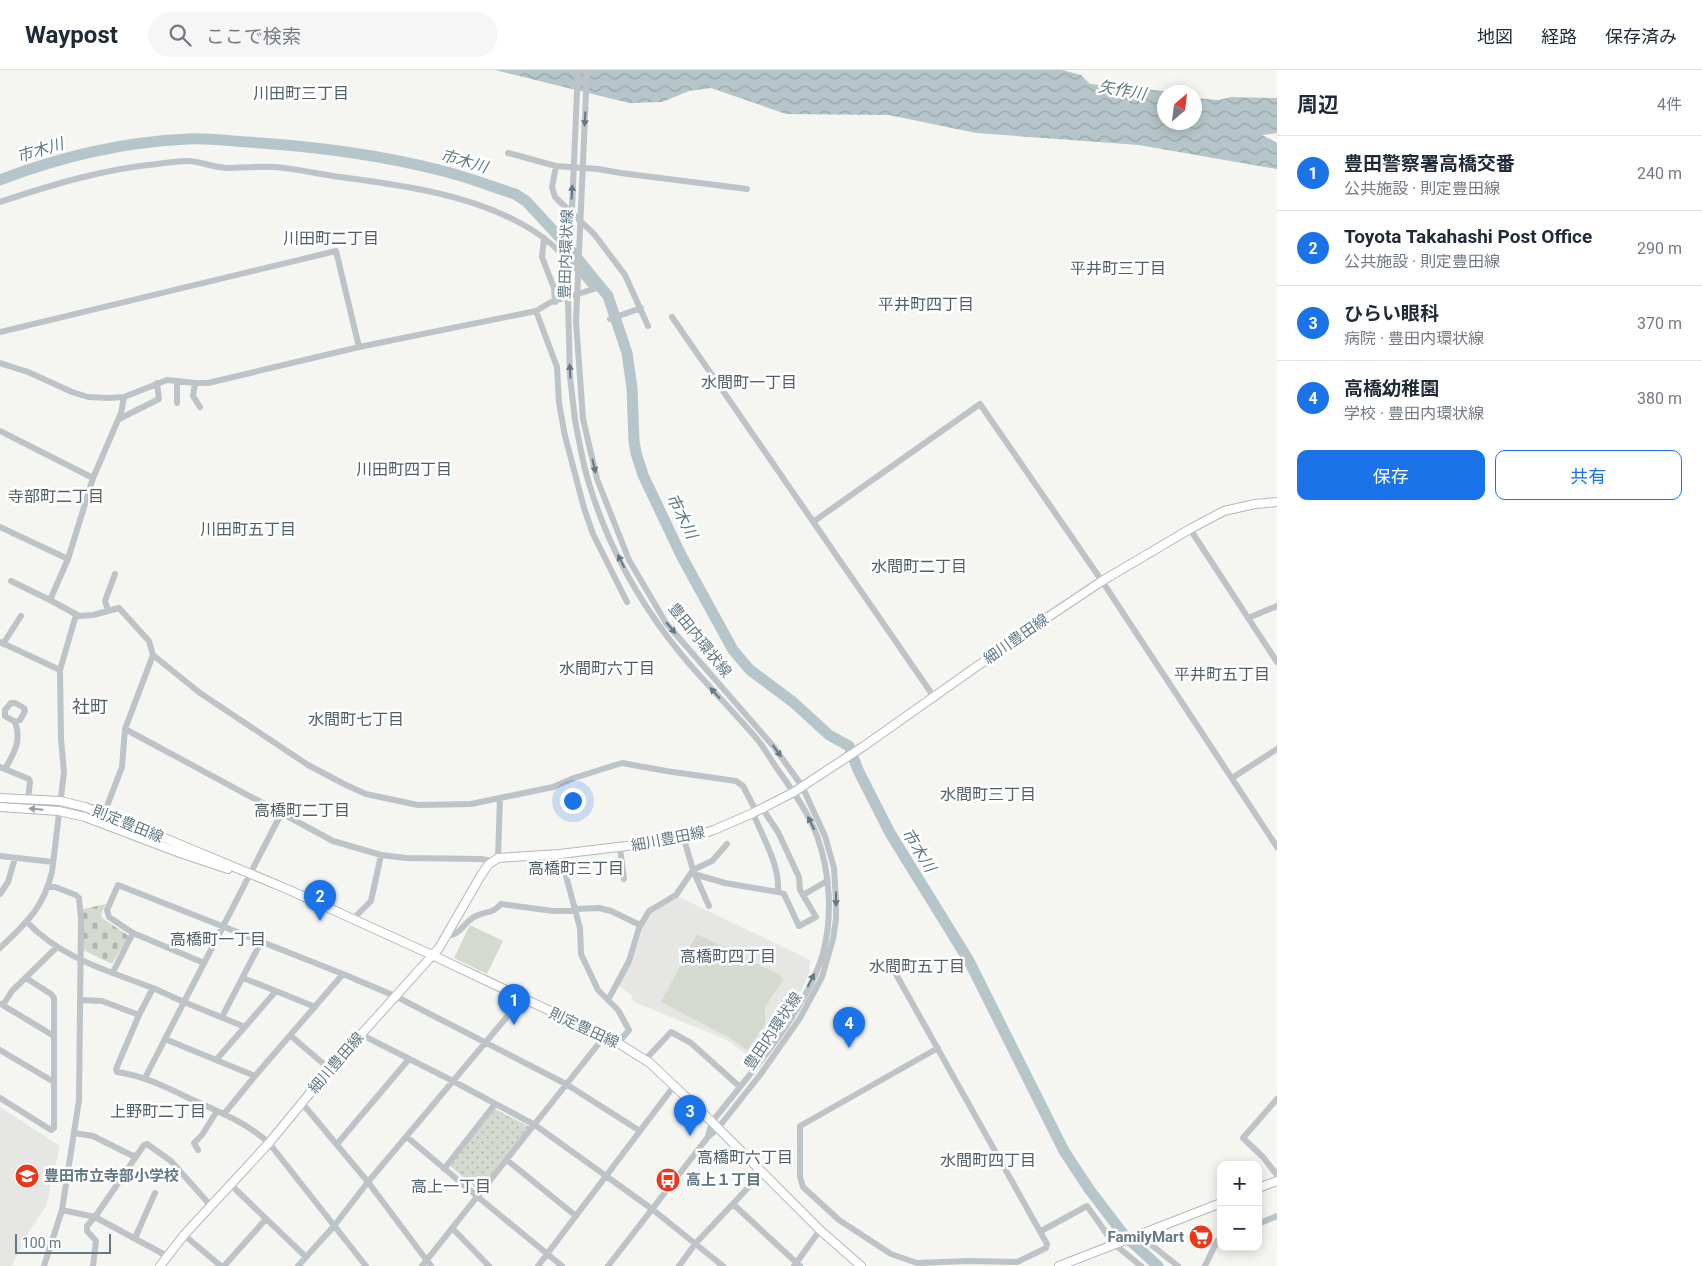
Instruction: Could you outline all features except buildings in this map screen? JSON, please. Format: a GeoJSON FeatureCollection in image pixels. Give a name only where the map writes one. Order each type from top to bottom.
{"type":"FeatureCollection","features":[{"type":"Feature","properties":{"kind":"main road","name":"細川豊田線"},"geometry":{"type":"LineString","coordinates":[[160,1266],[184,1235],[269,1143],[360,1034],[439,948],[480,877],[496,859],[620,848],[684,839],[714,830],[757,811],[794,792],[860,748],[1102,581],[1224,511],[1255,504],[1277,502]]}},
{"type":"Feature","properties":{"kind":"main road","name":"則定豊田線"},"geometry":{"type":"LineString","coordinates":[[0,798],[60,801],[104,814],[353,919],[618,1043],[645,1060],[674,1086],[820,1230],[861,1266]]}},
{"type":"Feature","properties":{"kind":"main road","name":"則定豊田線"},"geometry":{"type":"LineString","coordinates":[[0,807],[58,811],[85,817],[216,866],[249,874]]}},
{"type":"Feature","properties":{"kind":"main road"},"geometry":{"type":"LineString","coordinates":[[1262,1187],[1277,1181]]}},
{"type":"Feature","properties":{"kind":"main road"},"geometry":{"type":"LineString","coordinates":[[1059,1266],[1217,1205]]}},
{"type":"Feature","properties":{"kind":"street","name":"豊田内環状線"},"geometry":{"type":"LineString","coordinates":[[578,70],[568,300],[570,377],[575,420],[587,478],[602,523],[622,566],[652,615],[684,658],[758,741],[794,792],[817,838],[827,881],[829,906],[823,952],[793,1014],[740,1087],[708,1137],[608,1266]]}},
{"type":"Feature","properties":{"kind":"street","name":"豊田内環状線"},"geometry":{"type":"LineString","coordinates":[[587,70],[576,322],[583,419],[598,479],[629,560],[666,623],[774,747],[802,786],[825,836],[834,868],[836,900],[833,939],[822,977],[800,1018],[760,1076],[715,1125]]}},
{"type":"Feature","properties":{"kind":"street"},"geometry":{"type":"LineString","coordinates":[[508,153],[556,166],[598,169],[747,188]]}},
{"type":"Feature","properties":{"kind":"street"},"geometry":{"type":"LineString","coordinates":[[0,202],[72,180],[119,169],[187,161],[202,162],[226,168],[260,166],[293,169],[382,182],[422,190],[494,211],[522,224],[562,252],[594,289],[551,302],[536,311],[359,347],[226,380],[195,384],[167,380],[124,397],[88,397],[72,392],[28,372],[0,363]]}},
{"type":"Feature","properties":{"kind":"street"},"geometry":{"type":"LineString","coordinates":[[556,166],[552,187],[555,197],[599,241],[625,274],[648,326]]}},
{"type":"Feature","properties":{"kind":"street"},"geometry":{"type":"LineString","coordinates":[[544,238],[542,257],[554,288],[555,302]]}},
{"type":"Feature","properties":{"kind":"street"},"geometry":{"type":"LineString","coordinates":[[0,332],[336,251],[359,347]]}},
{"type":"Feature","properties":{"kind":"street"},"geometry":{"type":"LineString","coordinates":[[610,319],[641,308]]}},
{"type":"Feature","properties":{"kind":"street"},"geometry":{"type":"LineString","coordinates":[[536,311],[557,368],[559,403],[565,436],[584,508],[594,534],[627,602]]}},
{"type":"Feature","properties":{"kind":"street"},"geometry":{"type":"LineString","coordinates":[[672,317],[934,697]]}},
{"type":"Feature","properties":{"kind":"street"},"geometry":{"type":"LineString","coordinates":[[177,381],[177,403]]}},
{"type":"Feature","properties":{"kind":"street"},"geometry":{"type":"LineString","coordinates":[[119,419],[159,399],[157,383]]}},
{"type":"Feature","properties":{"kind":"street"},"geometry":{"type":"LineString","coordinates":[[195,384],[193,396],[200,408]]}},
{"type":"Feature","properties":{"kind":"street"},"geometry":{"type":"LineString","coordinates":[[50,600],[68,559],[93,478],[119,419],[124,397]]}},
{"type":"Feature","properties":{"kind":"street"},"geometry":{"type":"LineString","coordinates":[[813,522],[980,404],[1102,581],[1277,847]]}},
{"type":"Feature","properties":{"kind":"street"},"geometry":{"type":"LineString","coordinates":[[0,431],[93,478]]}},
{"type":"Feature","properties":{"kind":"street"},"geometry":{"type":"LineString","coordinates":[[0,527],[68,559]]}},
{"type":"Feature","properties":{"kind":"street"},"geometry":{"type":"LineString","coordinates":[[1190,529],[1277,662]]}},
{"type":"Feature","properties":{"kind":"street"},"geometry":{"type":"LineString","coordinates":[[108,610],[105,600],[115,574]]}},
{"type":"Feature","properties":{"kind":"street"},"geometry":{"type":"LineString","coordinates":[[11,580],[76,615],[93,615],[120,608],[149,641],[153,655],[200,694],[315,769],[360,791],[399,802],[418,805],[462,804],[500,798],[553,787],[622,762],[666,771],[736,781],[743,786],[757,811],[779,880],[778,892]]}},
{"type":"Feature","properties":{"kind":"street"},"geometry":{"type":"LineString","coordinates":[[1248,618],[1277,606]]}},
{"type":"Feature","properties":{"kind":"street"},"geometry":{"type":"LineString","coordinates":[[0,948],[38,909],[49,887],[64,772],[61,738],[60,670],[76,615]]}},
{"type":"Feature","properties":{"kind":"street"},"geometry":{"type":"LineString","coordinates":[[20,616],[1,643],[60,670]]}},
{"type":"Feature","properties":{"kind":"street"},"geometry":{"type":"LineString","coordinates":[[104,814],[122,767],[126,729],[153,655]]}},
{"type":"Feature","properties":{"kind":"street"},"geometry":{"type":"LineString","coordinates":[[16,722],[18,744],[2,768],[29,779],[28,799]]}},
{"type":"Feature","properties":{"kind":"street"},"geometry":{"type":"LineString","coordinates":[[126,729],[333,841],[381,855],[406,858],[496,859],[500,798]]}},
{"type":"Feature","properties":{"kind":"street"},"geometry":{"type":"LineString","coordinates":[[1232,778],[1277,749]]}},
{"type":"Feature","properties":{"kind":"street"},"geometry":{"type":"LineString","coordinates":[[694,872],[725,884],[784,894],[799,926],[816,917],[800,890],[799,877],[778,832],[757,811]]}},
{"type":"Feature","properties":{"kind":"street"},"geometry":{"type":"LineString","coordinates":[[145,1078],[281,814]]}},
{"type":"Feature","properties":{"kind":"street"},"geometry":{"type":"LineString","coordinates":[[684,839],[694,872],[709,906]]}},
{"type":"Feature","properties":{"kind":"street"},"geometry":{"type":"LineString","coordinates":[[608,1000],[629,961],[640,925],[653,908],[677,894],[694,872],[712,860],[727,844]]}},
{"type":"Feature","properties":{"kind":"street"},"geometry":{"type":"LineString","coordinates":[[620,848],[624,879]]}},
{"type":"Feature","properties":{"kind":"street"},"geometry":{"type":"LineString","coordinates":[[560,854],[581,931],[581,954],[598,990],[620,1013],[629,1030],[618,1043]]}},
{"type":"Feature","properties":{"kind":"street"},"geometry":{"type":"LineString","coordinates":[[353,919],[372,901],[381,855]]}},
{"type":"Feature","properties":{"kind":"street"},"geometry":{"type":"LineString","coordinates":[[0,856],[53,862]]}},
{"type":"Feature","properties":{"kind":"street"},"geometry":{"type":"LineString","coordinates":[[0,894],[12,873],[15,858]]}},
{"type":"Feature","properties":{"kind":"street"},"geometry":{"type":"LineString","coordinates":[[803,895],[827,881]]}},
{"type":"Feature","properties":{"kind":"street"},"geometry":{"type":"LineString","coordinates":[[204,963],[133,933],[109,917],[107,914],[118,885],[395,996],[566,1084],[640,1131]]}},
{"type":"Feature","properties":{"kind":"street"},"geometry":{"type":"LineString","coordinates":[[44,1266],[62,1210],[79,1100],[80,1068],[81,919],[79,898],[55,887],[49,887]]}},
{"type":"Feature","properties":{"kind":"street"},"geometry":{"type":"LineString","coordinates":[[446,936],[454,936],[476,916],[494,911],[501,904],[571,911],[599,908],[611,910],[640,925]]}},
{"type":"Feature","properties":{"kind":"street"},"geometry":{"type":"LineString","coordinates":[[27,922],[56,948],[80,960],[153,988],[245,1027]]}},
{"type":"Feature","properties":{"kind":"street"},"geometry":{"type":"LineString","coordinates":[[113,972],[133,933]]}},
{"type":"Feature","properties":{"kind":"street"},"geometry":{"type":"LineString","coordinates":[[222,1017],[260,942]]}},
{"type":"Feature","properties":{"kind":"street"},"geometry":{"type":"LineString","coordinates":[[54,1036],[2,1004],[10,993],[56,948]]}},
{"type":"Feature","properties":{"kind":"street"},"geometry":{"type":"LineString","coordinates":[[892,967],[938,1048],[1041,1231],[1047,1244],[1046,1248],[1017,1262],[917,1263],[891,1254],[839,1220],[803,1187],[800,1177],[800,1126],[938,1048]]}},
{"type":"Feature","properties":{"kind":"street"},"geometry":{"type":"LineString","coordinates":[[224,1114],[343,974]]}},
{"type":"Feature","properties":{"kind":"street"},"geometry":{"type":"LineString","coordinates":[[0,1098],[51,1130],[54,1126],[53,995],[26,978]]}},
{"type":"Feature","properties":{"kind":"street"},"geometry":{"type":"LineString","coordinates":[[243,978],[315,1007]]}},
{"type":"Feature","properties":{"kind":"street"},"geometry":{"type":"LineString","coordinates":[[153,988],[139,1015],[116,1069],[117,1072],[145,1078],[224,1114],[258,1132],[269,1143],[366,1266]]}},
{"type":"Feature","properties":{"kind":"street"},"geometry":{"type":"LineString","coordinates":[[217,1059],[276,991]]}},
{"type":"Feature","properties":{"kind":"street"},"geometry":{"type":"LineString","coordinates":[[298,1266],[334,1226],[368,1182],[522,999]]}},
{"type":"Feature","properties":{"kind":"street"},"geometry":{"type":"LineString","coordinates":[[80,1000],[102,1001],[139,1015]]}},
{"type":"Feature","properties":{"kind":"street"},"geometry":{"type":"LineString","coordinates":[[645,1060],[671,1032],[691,1043],[740,1087]]}},
{"type":"Feature","properties":{"kind":"street"},"geometry":{"type":"LineString","coordinates":[[360,1034],[535,1125],[652,1209],[723,1266]]}},
{"type":"Feature","properties":{"kind":"street"},"geometry":{"type":"LineString","coordinates":[[291,1036],[329,1070]]}},
{"type":"Feature","properties":{"kind":"street"},"geometry":{"type":"LineString","coordinates":[[302,1102],[368,1182],[427,1264],[452,1228],[604,1037]]}},
{"type":"Feature","properties":{"kind":"street"},"geometry":{"type":"LineString","coordinates":[[165,1039],[255,1076]]}},
{"type":"Feature","properties":{"kind":"street"},"geometry":{"type":"LineString","coordinates":[[0,1050],[54,1082]]}},
{"type":"Feature","properties":{"kind":"street"},"geometry":{"type":"LineString","coordinates":[[337,1144],[409,1059]]}},
{"type":"Feature","properties":{"kind":"street"},"geometry":{"type":"LineString","coordinates":[[538,1266],[674,1086]]}},
{"type":"Feature","properties":{"kind":"street"},"geometry":{"type":"LineString","coordinates":[[1277,1099],[1243,1138],[1263,1157],[1277,1176]]}},
{"type":"Feature","properties":{"kind":"street"},"geometry":{"type":"LineString","coordinates":[[444,1169],[495,1104]]}},
{"type":"Feature","properties":{"kind":"street"},"geometry":{"type":"LineString","coordinates":[[198,1150],[194,1143],[202,1136],[217,1111]]}},
{"type":"Feature","properties":{"kind":"street"},"geometry":{"type":"LineString","coordinates":[[74,1133],[93,1136],[133,1156],[136,1155]]}},
{"type":"Feature","properties":{"kind":"street"},"geometry":{"type":"LineString","coordinates":[[407,1137],[562,1266]]}},
{"type":"Feature","properties":{"kind":"street"},"geometry":{"type":"LineString","coordinates":[[93,1266],[96,1241],[87,1231],[87,1226],[144,1145],[147,1144],[170,1161],[211,1206]]}},
{"type":"Feature","properties":{"kind":"street"},"geometry":{"type":"LineString","coordinates":[[507,1160],[576,1216]]}},
{"type":"Feature","properties":{"kind":"street"},"geometry":{"type":"LineString","coordinates":[[679,1266],[695,1244],[762,1173]]}},
{"type":"Feature","properties":{"kind":"street"},"geometry":{"type":"LineString","coordinates":[[231,1185],[306,1257]]}},
{"type":"Feature","properties":{"kind":"street"},"geometry":{"type":"LineString","coordinates":[[135,1238],[155,1193]]}},
{"type":"Feature","properties":{"kind":"street"},"geometry":{"type":"LineString","coordinates":[[733,1204],[797,1265],[820,1230]]}},
{"type":"Feature","properties":{"kind":"street"},"geometry":{"type":"LineString","coordinates":[[1041,1231],[1087,1206],[1114,1244],[1142,1266]]}},
{"type":"Feature","properties":{"kind":"street"},"geometry":{"type":"LineString","coordinates":[[62,1210],[95,1217],[168,1256]]}},
{"type":"Feature","properties":{"kind":"street"},"geometry":{"type":"LineString","coordinates":[[1262,1222],[1277,1216]]}},
{"type":"Feature","properties":{"kind":"street"},"geometry":{"type":"LineString","coordinates":[[184,1235],[223,1266],[266,1219]]}},
{"type":"Feature","properties":{"kind":"street"},"geometry":{"type":"LineString","coordinates":[[452,1228],[489,1266]]}},
{"type":"Feature","properties":{"kind":"street"},"geometry":{"type":"LineString","coordinates":[[1140,1234],[1178,1266]]}},
{"type":"Feature","properties":{"kind":"street"},"geometry":{"type":"LineString","coordinates":[[1205,1266],[1217,1241]]}},
{"type":"Feature","properties":{"kind":"shaded area"},"geometry":{"type":"Polygon","coordinates":[[[675,895],[810,960],[809,973],[798,998],[754,1060],[727,1040],[634,1002],[631,995],[618,985],[630,963],[644,921],[657,905],[675,895]]]}},
{"type":"Feature","properties":{"kind":"shaded area","name":"豊田市立寺部小学校"},"geometry":{"type":"Polygon","coordinates":[[[0,1107],[60,1146],[46,1206],[26,1236],[12,1266],[0,1266],[0,1107]]]}},
{"type":"Feature","properties":{"kind":"green space"},"geometry":{"type":"Polygon","coordinates":[[[106,904],[101,914],[102,918],[129,936],[112,964],[83,950],[83,909],[106,904]]]}},
{"type":"Feature","properties":{"kind":"green space"},"geometry":{"type":"Polygon","coordinates":[[[470,925],[503,941],[487,974],[454,958],[470,925]]]}},
{"type":"Feature","properties":{"kind":"green space"},"geometry":{"type":"Polygon","coordinates":[[[697,934],[780,975],[783,980],[765,1007],[765,1025],[747,1050],[730,1038],[661,1002],[697,934]]]}},
{"type":"Feature","properties":{"kind":"green space"},"geometry":{"type":"Polygon","coordinates":[[[495,1109],[530,1127],[478,1190],[449,1165],[495,1109]]]}},
{"type":"Feature","properties":{"kind":"water","name":"矢作川"},"geometry":{"type":"Polygon","coordinates":[[[495,70],[1062,70],[1081,75],[1090,84],[1157,90],[1157,130],[1202,130],[1202,99],[1219,100],[1231,97],[1277,98],[1277,133],[1262,135],[1277,143],[1277,169],[1139,145],[976,133],[889,115],[786,114],[711,88],[689,91],[662,102],[629,103],[495,70]]]}},
{"type":"Feature","properties":{"kind":"waterway","name":"市木川"},"geometry":{"type":"LineString","coordinates":[[0,180],[45,164],[116,147],[140,143],[203,139],[320,148],[392,159],[458,175],[515,194],[526,201],[563,241],[608,296],[627,353],[632,388],[634,441],[643,475],[682,557],[733,650],[750,670],[793,702],[829,735],[849,746],[858,770],[890,833],[969,961],[1064,1151],[1089,1189],[1124,1235],[1158,1266]]}},
{"type":"Feature","properties":{"kind":"place","name":"Toyota Takahashi Post Office"},"geometry":{"type":"Point","coordinates":[320,921]}},
{"type":"Feature","properties":{"kind":"place","name":"豊田警察署高橋交番"},"geometry":{"type":"Point","coordinates":[514,1025]}},
{"type":"Feature","properties":{"kind":"place","name":"高橋幼稚園"},"geometry":{"type":"Point","coordinates":[849,1048]}},
{"type":"Feature","properties":{"kind":"place","name":"ひらい眼科"},"geometry":{"type":"Point","coordinates":[690,1136]}},
{"type":"Feature","properties":{"kind":"place","name":"豊田市立寺部小学校"},"geometry":{"type":"Point","coordinates":[27,1176]}},
{"type":"Feature","properties":{"kind":"place","name":"高上１丁目"},"geometry":{"type":"Point","coordinates":[668,1180]}},
{"type":"Feature","properties":{"kind":"place","name":"FamilyMart"},"geometry":{"type":"Point","coordinates":[1201,1237]}},
{"type":"Feature","properties":{"kind":"district","name":"川田町三丁目"},"geometry":{"type":"Point","coordinates":[301,93]}},
{"type":"Feature","properties":{"kind":"district","name":"川田町二丁目"},"geometry":{"type":"Point","coordinates":[331,238]}},
{"type":"Feature","properties":{"kind":"district","name":"平井町三丁目"},"geometry":{"type":"Point","coordinates":[1118,268]}},
{"type":"Feature","properties":{"kind":"district","name":"平井町四丁目"},"geometry":{"type":"Point","coordinates":[926,304]}},
{"type":"Feature","properties":{"kind":"district","name":"水間町一丁目"},"geometry":{"type":"Point","coordinates":[749,382]}},
{"type":"Feature","properties":{"kind":"district","name":"川田町四丁目"},"geometry":{"type":"Point","coordinates":[404,469]}},
{"type":"Feature","properties":{"kind":"district","name":"寺部町二丁目"},"geometry":{"type":"Point","coordinates":[56,496]}},
{"type":"Feature","properties":{"kind":"district","name":"川田町五丁目"},"geometry":{"type":"Point","coordinates":[248,529]}},
{"type":"Feature","properties":{"kind":"district","name":"水間町二丁目"},"geometry":{"type":"Point","coordinates":[919,566]}},
{"type":"Feature","properties":{"kind":"district","name":"水間町六丁目"},"geometry":{"type":"Point","coordinates":[607,668]}},
{"type":"Feature","properties":{"kind":"district","name":"平井町五丁目"},"geometry":{"type":"Point","coordinates":[1222,674]}},
{"type":"Feature","properties":{"kind":"district","name":"社町"},"geometry":{"type":"Point","coordinates":[90,706]}},
{"type":"Feature","properties":{"kind":"district","name":"水間町七丁目"},"geometry":{"type":"Point","coordinates":[356,719]}},
{"type":"Feature","properties":{"kind":"district","name":"水間町三丁目"},"geometry":{"type":"Point","coordinates":[988,794]}},
{"type":"Feature","properties":{"kind":"district","name":"高橋町二丁目"},"geometry":{"type":"Point","coordinates":[302,810]}},
{"type":"Feature","properties":{"kind":"district","name":"高橋町三丁目"},"geometry":{"type":"Point","coordinates":[576,868]}},
{"type":"Feature","properties":{"kind":"district","name":"高橋町一丁目"},"geometry":{"type":"Point","coordinates":[218,939]}},
{"type":"Feature","properties":{"kind":"district","name":"高橋町四丁目"},"geometry":{"type":"Point","coordinates":[728,956]}},
{"type":"Feature","properties":{"kind":"district","name":"水間町五丁目"},"geometry":{"type":"Point","coordinates":[917,966]}},
{"type":"Feature","properties":{"kind":"district","name":"上野町二丁目"},"geometry":{"type":"Point","coordinates":[158,1111]}},
{"type":"Feature","properties":{"kind":"district","name":"高橋町六丁目"},"geometry":{"type":"Point","coordinates":[745,1157]}},
{"type":"Feature","properties":{"kind":"district","name":"水間町四丁目"},"geometry":{"type":"Point","coordinates":[988,1160]}},
{"type":"Feature","properties":{"kind":"district","name":"高上一丁目"},"geometry":{"type":"Point","coordinates":[451,1186]}}]}
